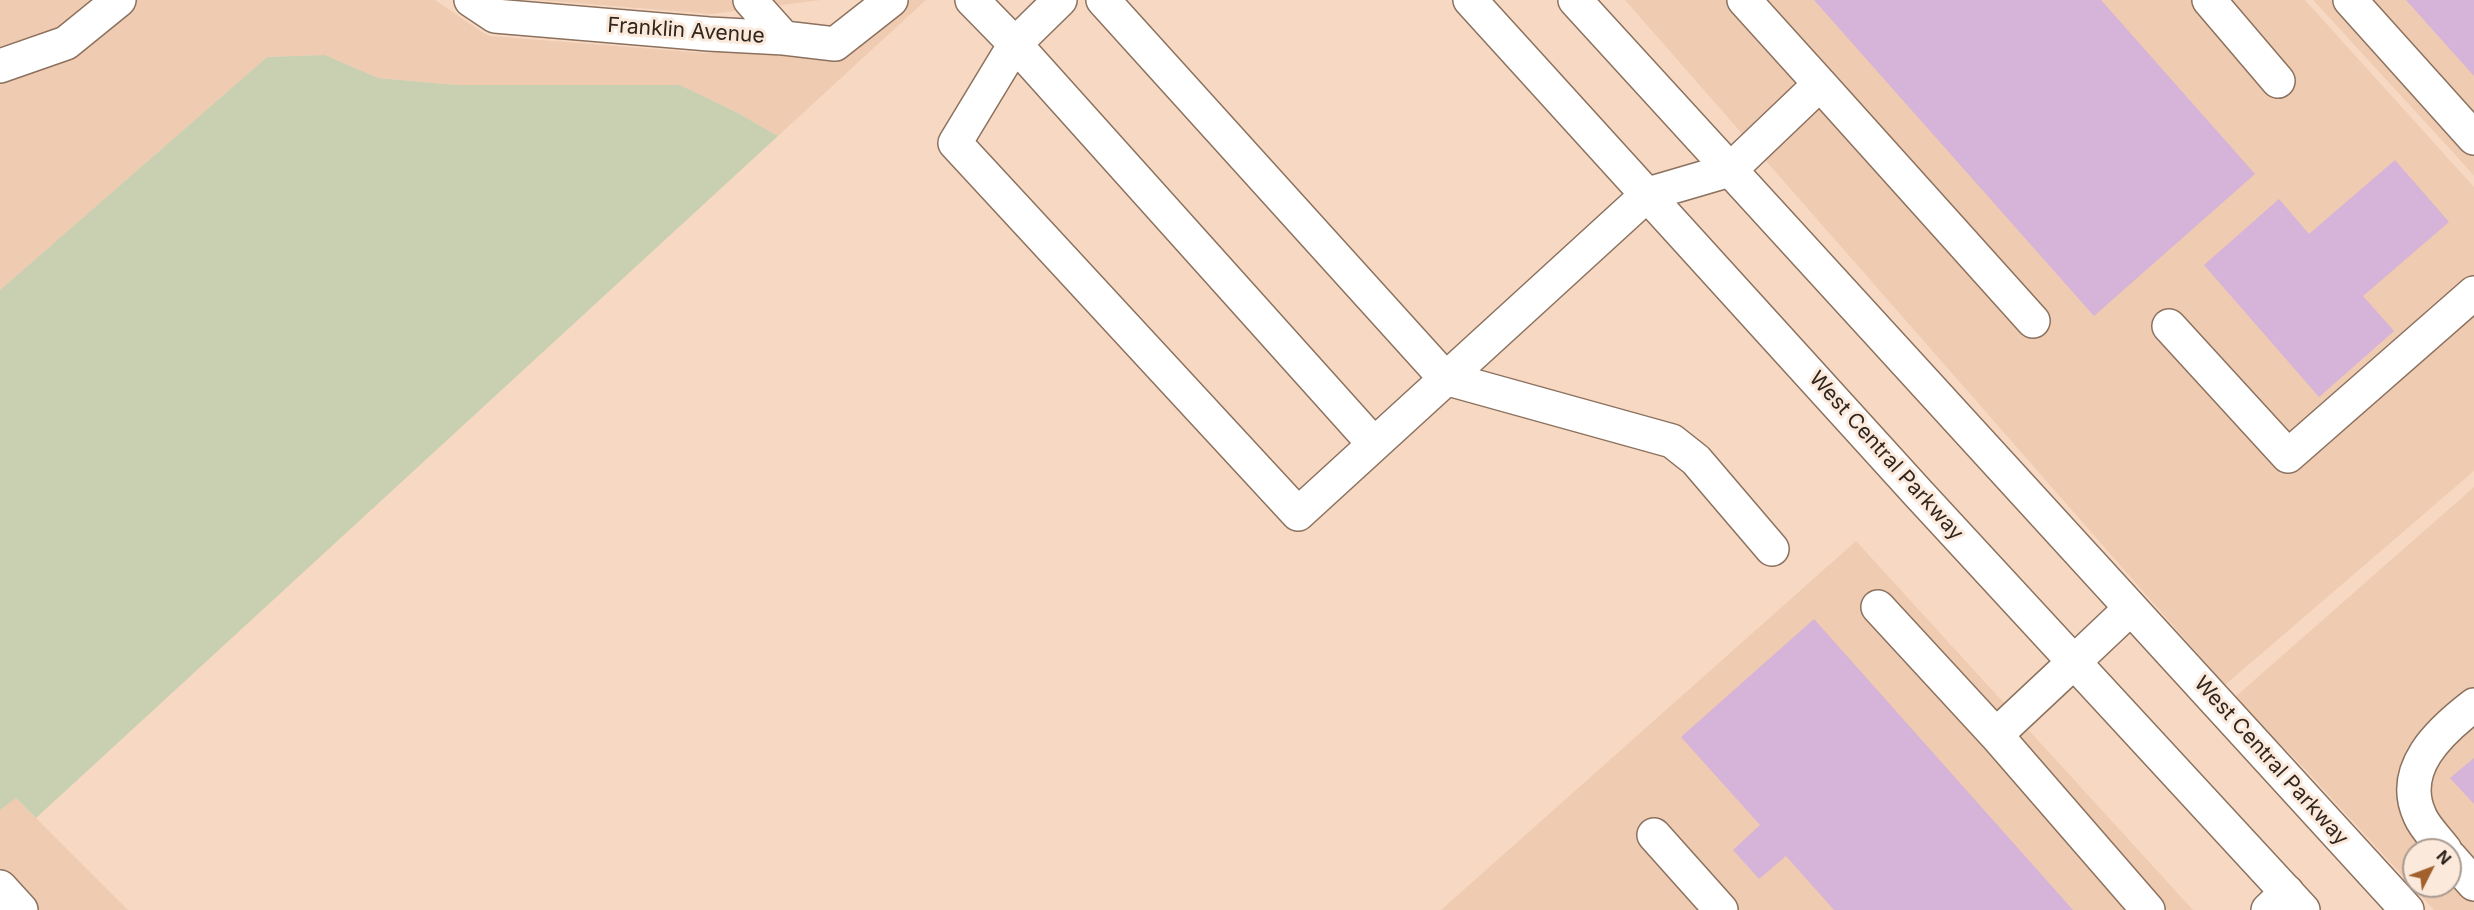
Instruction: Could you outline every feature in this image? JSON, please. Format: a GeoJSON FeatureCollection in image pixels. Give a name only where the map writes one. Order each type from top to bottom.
{"type":"FeatureCollection","features":[{"type":"Feature","properties":{"kind":"main road"},"geometry":{"type":"LineString","coordinates":[[0,66],[66,43],[119,0]]}},
{"type":"Feature","properties":{"kind":"main road","name":"Franklin Avenue"},"geometry":{"type":"LineString","coordinates":[[471,0],[495,16],[835,44],[891,0]]}},
{"type":"Feature","properties":{"kind":"main road"},"geometry":{"type":"LineString","coordinates":[[750,0],[784,38]]}},
{"type":"Feature","properties":{"kind":"main road"},"geometry":{"type":"LineString","coordinates":[[972,0],[1015,44],[1374,444]]}},
{"type":"Feature","properties":{"kind":"main road"},"geometry":{"type":"LineString","coordinates":[[1060,0],[1015,44],[956,143],[1298,514],[1647,194],[1730,170],[1820,84]]}},
{"type":"Feature","properties":{"kind":"main road"},"geometry":{"type":"LineString","coordinates":[[1103,0],[1445,378],[1672,441],[1696,460],[1772,549]]}},
{"type":"Feature","properties":{"kind":"main road","name":"West Central Parkway"},"geometry":{"type":"LineString","coordinates":[[1470,0],[2075,661],[2286,904]]}},
{"type":"Feature","properties":{"kind":"main road","name":"West Central Parkway"},"geometry":{"type":"LineString","coordinates":[[1575,0],[2407,910]]}},
{"type":"Feature","properties":{"kind":"main road"},"geometry":{"type":"LineString","coordinates":[[1744,0],[2033,321]]}},
{"type":"Feature","properties":{"kind":"main road"},"geometry":{"type":"LineString","coordinates":[[2209,0],[2278,81]]}},
{"type":"Feature","properties":{"kind":"main road"},"geometry":{"type":"LineString","coordinates":[[2350,0],[2474,138]]}},
{"type":"Feature","properties":{"kind":"main road"},"geometry":{"type":"LineString","coordinates":[[2169,326],[2288,456],[2474,293]]}},
{"type":"Feature","properties":{"kind":"main road"},"geometry":{"type":"LineString","coordinates":[[1878,607],[1996,735],[2148,910]]}},
{"type":"Feature","properties":{"kind":"main road"},"geometry":{"type":"LineString","coordinates":[[1996,735],[2131,608]]}},
{"type":"Feature","properties":{"kind":"main road"},"geometry":{"type":"LineString","coordinates":[[2436,838],[2420,817],[2413,794],[2415,771],[2449,724],[2474,705]]}},
{"type":"Feature","properties":{"kind":"main road"},"geometry":{"type":"LineString","coordinates":[[1654,835],[1721,910]]}},
{"type":"Feature","properties":{"kind":"main road"},"geometry":{"type":"LineString","coordinates":[[2462,870],[2474,884]]}},
{"type":"Feature","properties":{"kind":"main road"},"geometry":{"type":"LineString","coordinates":[[0,887],[21,910]]}},
{"type":"Feature","properties":{"kind":"shaded area"},"geometry":{"type":"Polygon","coordinates":[[[0,0],[435,0],[490,36],[705,53],[843,36],[890,0],[926,0],[778,136],[736,112],[680,85],[456,85],[378,78],[325,55],[267,57],[0,290],[0,0]]]}},
{"type":"Feature","properties":{"kind":"shaded area"},"geometry":{"type":"Polygon","coordinates":[[[537,0],[821,0],[711,14],[537,0]]]}},
{"type":"Feature","properties":{"kind":"shaded area"},"geometry":{"type":"Polygon","coordinates":[[[1625,0],[2305,0],[2474,187],[2474,471],[2225,685],[1625,0]]]}},
{"type":"Feature","properties":{"kind":"shaded area"},"geometry":{"type":"Polygon","coordinates":[[[2313,0],[2474,0],[2474,176],[2450,149],[2313,0]]]}},
{"type":"Feature","properties":{"kind":"shaded area"},"geometry":{"type":"Polygon","coordinates":[[[2474,487],[2474,910],[2434,910],[2423,898],[2462,898],[2462,838],[2402,838],[2402,875],[2302,766],[2234,698],[2474,487]]]}},
{"type":"Feature","properties":{"kind":"shaded area"},"geometry":{"type":"Polygon","coordinates":[[[1856,541],[2193,910],[1441,910],[1856,541]]]}},
{"type":"Feature","properties":{"kind":"shaded area"},"geometry":{"type":"Polygon","coordinates":[[[16,798],[128,910],[0,910],[0,810],[16,798]]]}},
{"type":"Feature","properties":{"kind":"green space"},"geometry":{"type":"Polygon","coordinates":[[[325,55],[378,78],[456,85],[680,85],[736,112],[778,136],[36,818],[16,798],[0,810],[0,290],[267,57],[325,55]]]}},
{"type":"Feature","properties":{"kind":"building"},"geometry":{"type":"Polygon","coordinates":[[[1814,0],[2101,0],[2255,174],[2094,316],[1814,0]]]}},
{"type":"Feature","properties":{"kind":"building"},"geometry":{"type":"Polygon","coordinates":[[[2406,0],[2474,0],[2474,76],[2406,0]]]}},
{"type":"Feature","properties":{"kind":"building"},"geometry":{"type":"Polygon","coordinates":[[[2395,160],[2449,222],[2363,296],[2394,331],[2319,397],[2204,265],[2279,199],[2309,234],[2395,160]]]}},
{"type":"Feature","properties":{"kind":"building"},"geometry":{"type":"Polygon","coordinates":[[[1814,619],[2073,910],[1834,910],[1786,856],[1759,879],[1733,850],[1760,825],[1681,737],[1814,619]]]}},
{"type":"Feature","properties":{"kind":"building"},"geometry":{"type":"Polygon","coordinates":[[[2474,758],[2474,804],[2450,778],[2474,758]]]}}]}
